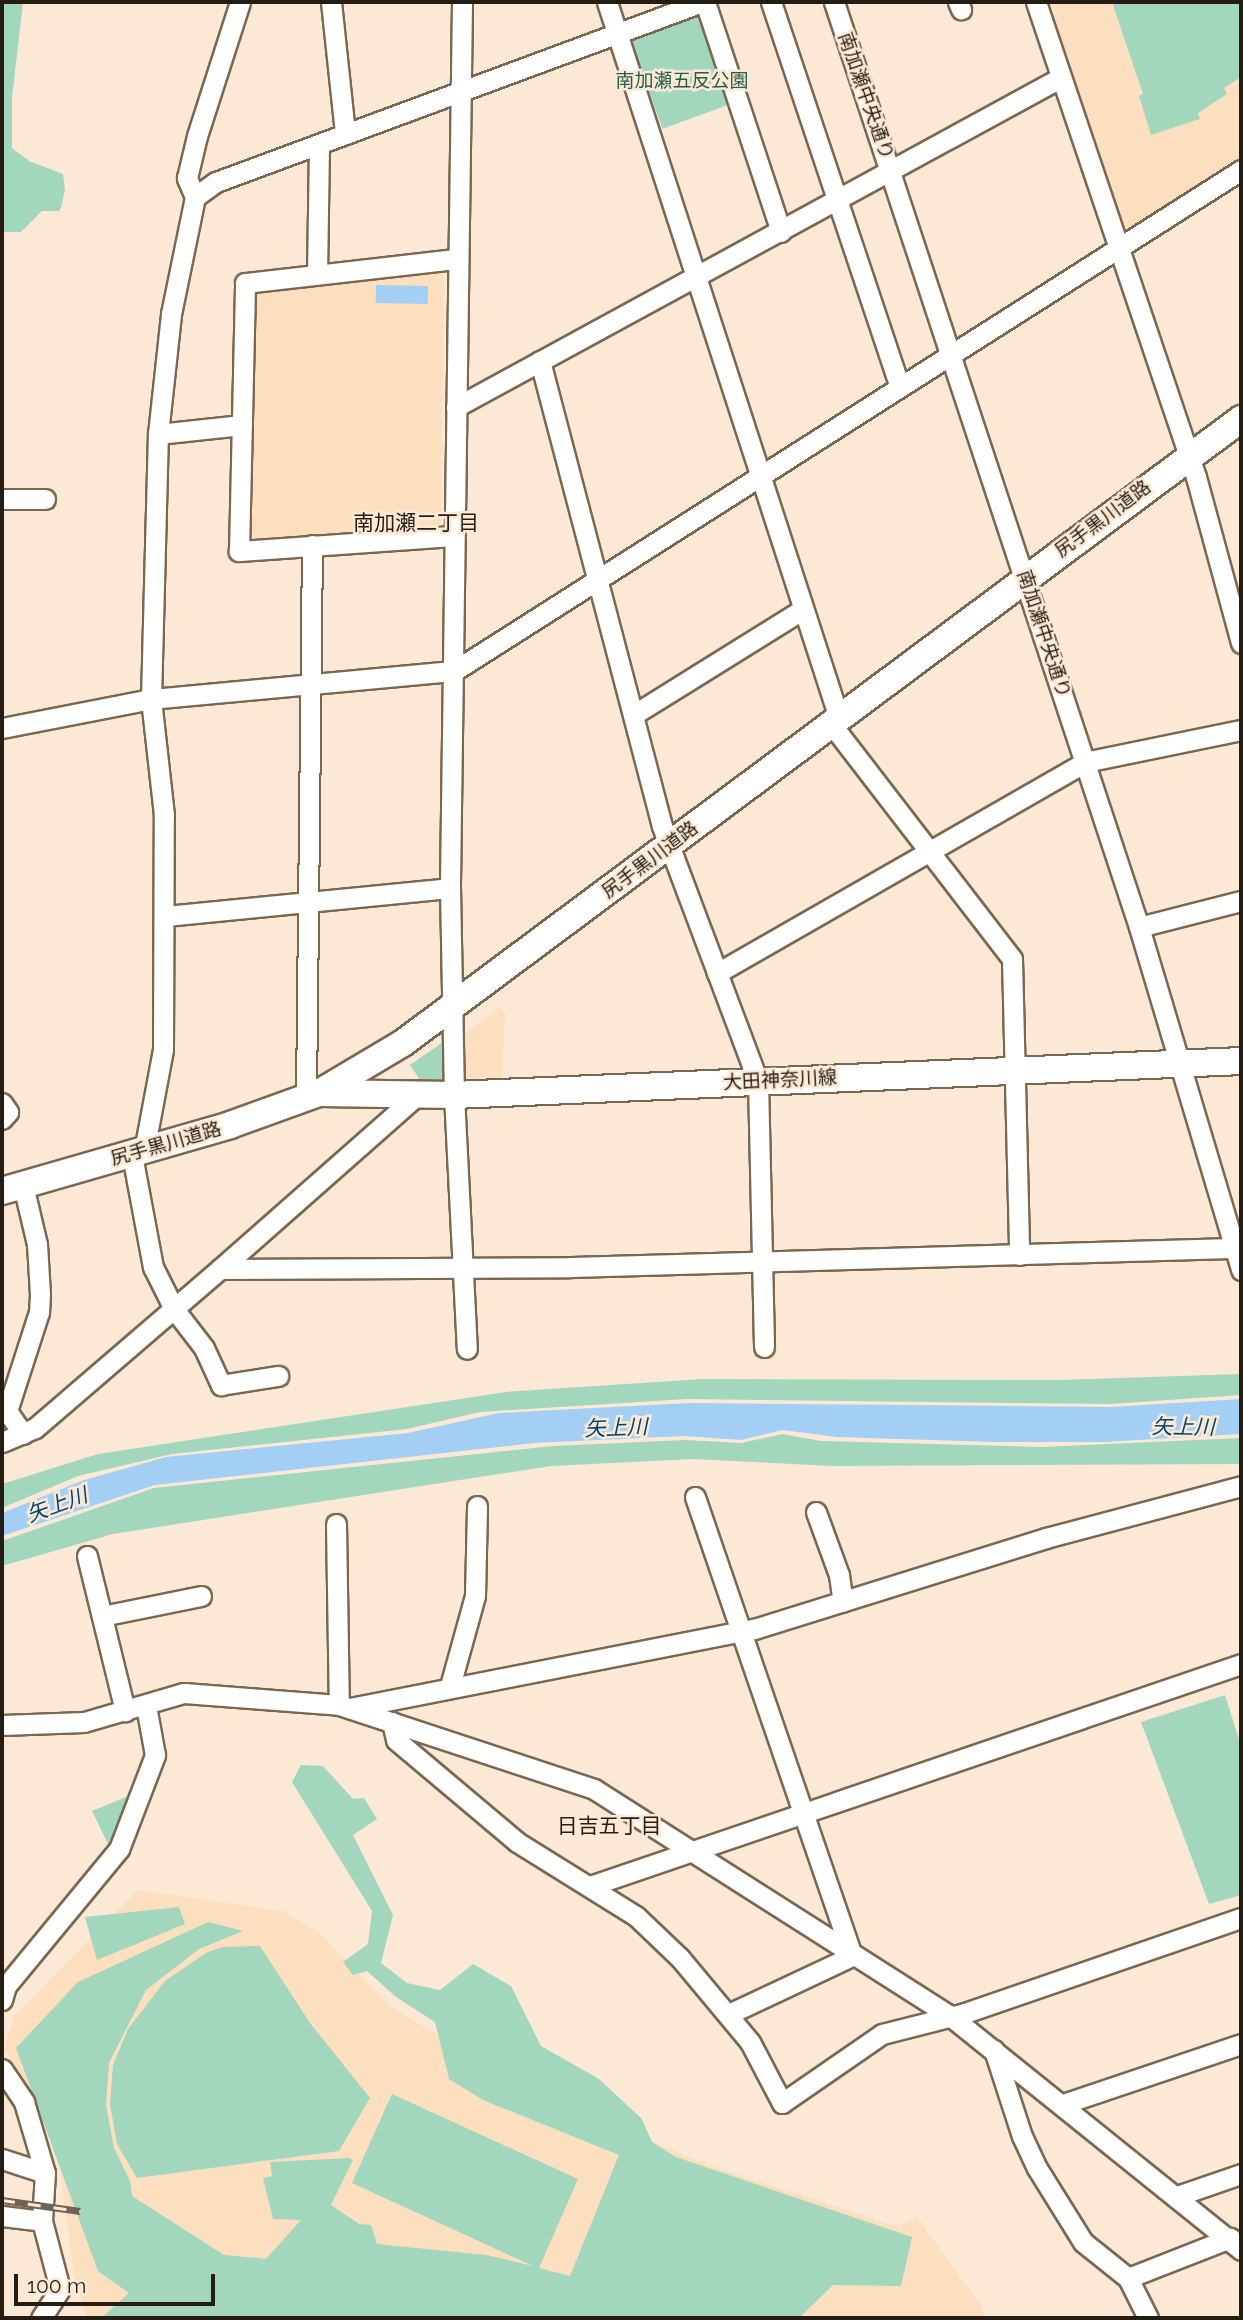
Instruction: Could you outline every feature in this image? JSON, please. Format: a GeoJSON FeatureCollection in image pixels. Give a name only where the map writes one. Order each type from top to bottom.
{"type":"FeatureCollection","features":[{"type":"Feature","properties":{"kind":"main road","name":"尻手黒川道路"},"geometry":{"type":"LineString","coordinates":[[7,1188],[138,1153],[313,1095],[451,1009],[1241,419]]}},
{"type":"Feature","properties":{"kind":"main road","name":"大田神奈川線"},"geometry":{"type":"LineString","coordinates":[[313,1095],[454,1095],[1241,1061]]}},
{"type":"Feature","properties":{"kind":"street"},"geometry":{"type":"LineString","coordinates":[[240,2],[197,136],[187,178],[195,197],[171,314],[158,434],[151,699],[164,815],[163,1049],[138,1153],[153,1267],[174,1309],[204,1348],[221,1385],[278,1376]]}},
{"type":"Feature","properties":{"kind":"street"},"geometry":{"type":"LineString","coordinates":[[331,2],[345,134]]}},
{"type":"Feature","properties":{"kind":"street"},"geometry":{"type":"LineString","coordinates":[[462,2],[450,888],[454,1095],[467,1349]]}},
{"type":"Feature","properties":{"kind":"street"},"geometry":{"type":"LineString","coordinates":[[607,2],[761,475],[835,722],[930,853],[1012,959],[1019,1255]]}},
{"type":"Feature","properties":{"kind":"street"},"geometry":{"type":"LineString","coordinates":[[195,197],[216,182],[703,2],[780,232]]}},
{"type":"Feature","properties":{"kind":"street"},"geometry":{"type":"LineString","coordinates":[[771,2],[900,387]]}},
{"type":"Feature","properties":{"kind":"street","name":"南加瀬中央通り"},"geometry":{"type":"LineString","coordinates":[[834,2],[1139,927],[1241,1270]]}},
{"type":"Feature","properties":{"kind":"street"},"geometry":{"type":"LineString","coordinates":[[1036,2],[1188,458],[1241,643]]}},
{"type":"Feature","properties":{"kind":"street"},"geometry":{"type":"LineString","coordinates":[[456,407],[892,172],[1060,78]]}},
{"type":"Feature","properties":{"kind":"street"},"geometry":{"type":"LineString","coordinates":[[317,274],[319,144]]}},
{"type":"Feature","properties":{"kind":"street"},"geometry":{"type":"LineString","coordinates":[[2,728],[151,699],[454,671],[1241,170]]}},
{"type":"Feature","properties":{"kind":"street"},"geometry":{"type":"LineString","coordinates":[[454,536],[239,551],[245,283],[457,259]]}},
{"type":"Feature","properties":{"kind":"street"},"geometry":{"type":"LineString","coordinates":[[540,361],[633,715],[670,844],[758,1081],[764,1346]]}},
{"type":"Feature","properties":{"kind":"street"},"geometry":{"type":"LineString","coordinates":[[158,434],[242,425]]}},
{"type":"Feature","properties":{"kind":"street"},"geometry":{"type":"LineString","coordinates":[[2,499],[45,499]]}},
{"type":"Feature","properties":{"kind":"street"},"geometry":{"type":"LineString","coordinates":[[312,545],[309,902],[313,1095]]}},
{"type":"Feature","properties":{"kind":"street"},"geometry":{"type":"LineString","coordinates":[[633,715],[803,608]]}},
{"type":"Feature","properties":{"kind":"street"},"geometry":{"type":"LineString","coordinates":[[717,973],[1085,762],[1241,730]]}},
{"type":"Feature","properties":{"kind":"street"},"geometry":{"type":"LineString","coordinates":[[164,916],[450,888]]}},
{"type":"Feature","properties":{"kind":"street"},"geometry":{"type":"LineString","coordinates":[[1139,927],[1241,901]]}},
{"type":"Feature","properties":{"kind":"street"},"geometry":{"type":"LineString","coordinates":[[2,1442],[35,1429],[416,1096]]}},
{"type":"Feature","properties":{"kind":"street"},"geometry":{"type":"LineString","coordinates":[[2,1103],[8,1112],[2,1119]]}},
{"type":"Feature","properties":{"kind":"street"},"geometry":{"type":"LineString","coordinates":[[7,1188],[37,1244],[40,1312],[7,1411],[23,1434]]}},
{"type":"Feature","properties":{"kind":"street"},"geometry":{"type":"LineString","coordinates":[[220,1269],[462,1265],[571,1267],[1236,1248]]}},
{"type":"Feature","properties":{"kind":"street"},"geometry":{"type":"LineString","coordinates":[[344,1707],[741,1633],[1046,1538],[1241,1486]]}},
{"type":"Feature","properties":{"kind":"street"},"geometry":{"type":"LineString","coordinates":[[695,1497],[852,1956]]}},
{"type":"Feature","properties":{"kind":"street"},"geometry":{"type":"LineString","coordinates":[[450,1686],[475,1596],[477,1507]]}},
{"type":"Feature","properties":{"kind":"street"},"geometry":{"type":"LineString","coordinates":[[816,1512],[839,1574],[843,1601]]}},
{"type":"Feature","properties":{"kind":"street"},"geometry":{"type":"LineString","coordinates":[[336,1524],[344,1707]]}},
{"type":"Feature","properties":{"kind":"street"},"geometry":{"type":"LineString","coordinates":[[87,1556],[125,1711]]}},
{"type":"Feature","properties":{"kind":"street"},"geometry":{"type":"LineString","coordinates":[[102,1616],[201,1596]]}},
{"type":"Feature","properties":{"kind":"street"},"geometry":{"type":"LineString","coordinates":[[590,1886],[1241,1664]]}},
{"type":"Feature","properties":{"kind":"street"},"geometry":{"type":"LineString","coordinates":[[2,1725],[84,1721],[146,1706],[184,1693],[344,1707],[594,1789],[852,1956],[949,2015],[1236,2244]]}},
{"type":"Feature","properties":{"kind":"street"},"geometry":{"type":"LineString","coordinates":[[3,1990],[119,1849],[155,1755],[146,1706]]}},
{"type":"Feature","properties":{"kind":"street"},"geometry":{"type":"LineString","coordinates":[[392,1722],[396,1740],[517,1842],[636,1916],[729,2014],[750,2042],[782,2103],[882,2034],[949,2015],[1241,1918]]}},
{"type":"Feature","properties":{"kind":"street"},"geometry":{"type":"LineString","coordinates":[[729,2014],[852,1956]]}},
{"type":"Feature","properties":{"kind":"street"},"geometry":{"type":"LineString","coordinates":[[1063,2104],[1241,2044]]}},
{"type":"Feature","properties":{"kind":"street"},"geometry":{"type":"LineString","coordinates":[[995,2050],[1022,2136],[1037,2168],[1083,2242],[1128,2278],[1148,2318]]}},
{"type":"Feature","properties":{"kind":"street"},"geometry":{"type":"LineString","coordinates":[[2,2068],[24,2102],[45,2173],[42,2221],[60,2289],[41,2318]]}},
{"type":"Feature","properties":{"kind":"street"},"geometry":{"type":"LineString","coordinates":[[2,2159],[45,2173]]}},
{"type":"Feature","properties":{"kind":"street"},"geometry":{"type":"LineString","coordinates":[[1177,2196],[1241,2174]]}},
{"type":"Feature","properties":{"kind":"street"},"geometry":{"type":"LineString","coordinates":[[2,2216],[42,2221]]}},
{"type":"Feature","properties":{"kind":"street"},"geometry":{"type":"LineString","coordinates":[[1128,2278],[1236,2244]]}},
{"type":"Feature","properties":{"kind":"shaded area"},"geometry":{"type":"Polygon","coordinates":[[[1043,2],[1241,2],[1241,161],[1121,237],[1043,2]]]}},
{"type":"Feature","properties":{"kind":"shaded area"},"geometry":{"type":"Polygon","coordinates":[[[440,272],[444,275],[441,523],[434,529],[252,544],[248,539],[251,298],[257,291],[440,272]]]}},
{"type":"Feature","properties":{"kind":"shaded area"},"geometry":{"type":"Polygon","coordinates":[[[500,1007],[505,1014],[502,1078],[464,1079],[462,1036],[500,1007]]]}},
{"type":"Feature","properties":{"kind":"shaded area"},"geometry":{"type":"Polygon","coordinates":[[[138,1890],[281,1911],[319,1932],[390,2006],[532,2092],[712,2166],[898,2227],[916,2216],[980,2304],[985,2318],[87,2318],[74,2277],[60,2170],[44,2111],[4,2049],[14,2016],[138,1890]]]}},
{"type":"Feature","properties":{"kind":"green space"},"geometry":{"type":"Polygon","coordinates":[[[2,2],[23,2],[12,98],[12,148],[29,161],[63,174],[65,190],[60,211],[42,211],[21,232],[2,232],[2,2]]]}},
{"type":"Feature","properties":{"kind":"green space"},"geometry":{"type":"Polygon","coordinates":[[[1112,2],[1241,2],[1241,77],[1224,88],[1227,94],[1198,113],[1200,119],[1151,135],[1139,96],[1143,94],[1112,2]]]}},
{"type":"Feature","properties":{"kind":"green space","name":"南加瀬五反公園"},"geometry":{"type":"Polygon","coordinates":[[[697,13],[730,104],[663,129],[629,38],[697,13]]]}},
{"type":"Feature","properties":{"kind":"green space"},"geometry":{"type":"Polygon","coordinates":[[[446,1040],[447,1081],[420,1080],[410,1065],[446,1040]]]}},
{"type":"Feature","properties":{"kind":"green space"},"geometry":{"type":"Polygon","coordinates":[[[1241,1374],[1241,1395],[1110,1404],[687,1399],[480,1412],[407,1429],[172,1454],[78,1476],[2,1508],[2,1484],[98,1454],[506,1392],[702,1379],[1060,1380],[1241,1374]]]}},
{"type":"Feature","properties":{"kind":"green space"},"geometry":{"type":"Polygon","coordinates":[[[782,1434],[821,1441],[1042,1447],[1241,1438],[1241,1464],[833,1466],[693,1459],[551,1466],[113,1534],[2,1566],[2,1541],[154,1488],[553,1446],[685,1440],[741,1443],[782,1434]]]}},
{"type":"Feature","properties":{"kind":"green space"},"geometry":{"type":"Polygon","coordinates":[[[1225,1695],[1241,1746],[1241,1895],[1209,1904],[1141,1722],[1225,1695]]]}},
{"type":"Feature","properties":{"kind":"green space"},"geometry":{"type":"Polygon","coordinates":[[[301,1765],[323,1766],[353,1799],[364,1798],[377,1819],[353,1835],[393,1915],[381,1963],[407,1983],[440,1990],[473,1964],[511,1986],[541,2046],[599,2079],[642,2119],[652,2142],[676,2157],[912,2237],[901,2286],[833,2285],[799,2318],[101,2318],[129,2293],[98,2271],[16,2048],[78,1982],[208,1922],[243,1931],[199,1949],[146,1990],[109,2063],[106,2105],[114,2148],[130,2181],[132,2196],[224,2255],[266,2259],[301,2220],[273,2219],[263,2178],[272,2176],[270,2162],[349,2158],[353,2160],[331,2205],[359,2224],[371,2225],[377,2244],[486,2255],[533,2266],[352,2183],[392,2094],[578,2179],[539,2268],[570,2276],[619,2155],[483,2100],[449,2079],[435,2022],[396,1997],[367,1971],[353,1975],[343,1962],[368,1944],[372,1911],[292,1782],[301,1765]]]}},
{"type":"Feature","properties":{"kind":"green space"},"geometry":{"type":"Polygon","coordinates":[[[138,1792],[118,1845],[109,1846],[92,1811],[138,1792]]]}},
{"type":"Feature","properties":{"kind":"green space"},"geometry":{"type":"Polygon","coordinates":[[[179,1907],[185,1924],[97,1960],[85,1917],[179,1907]]]}},
{"type":"Feature","properties":{"kind":"green space"},"geometry":{"type":"Polygon","coordinates":[[[260,1946],[310,2023],[370,2098],[339,2151],[137,2178],[117,2144],[110,2104],[113,2065],[128,2029],[165,1981],[206,1953],[222,1947],[260,1946]]]}},
{"type":"Feature","properties":{"kind":"water"},"geometry":{"type":"Polygon","coordinates":[[[376,285],[428,286],[428,304],[376,303],[376,285]]]}},
{"type":"Feature","properties":{"kind":"water","name":"矢上川"},"geometry":{"type":"Polygon","coordinates":[[[1241,1399],[1241,1434],[1104,1442],[994,1442],[837,1437],[782,1430],[741,1440],[684,1436],[534,1443],[155,1485],[2,1536],[2,1513],[84,1480],[166,1457],[408,1433],[499,1413],[689,1403],[1111,1407],[1241,1399]]]}},
{"type":"Feature","properties":{"kind":"railway"},"geometry":{"type":"LineString","coordinates":[[2,2200],[80,2211]]}},
{"type":"Feature","properties":{"kind":"district","name":"南加瀬二丁目"},"geometry":{"type":"Point","coordinates":[416,523]}},
{"type":"Feature","properties":{"kind":"district","name":"日吉五丁目"},"geometry":{"type":"Point","coordinates":[609,1826]}}]}
